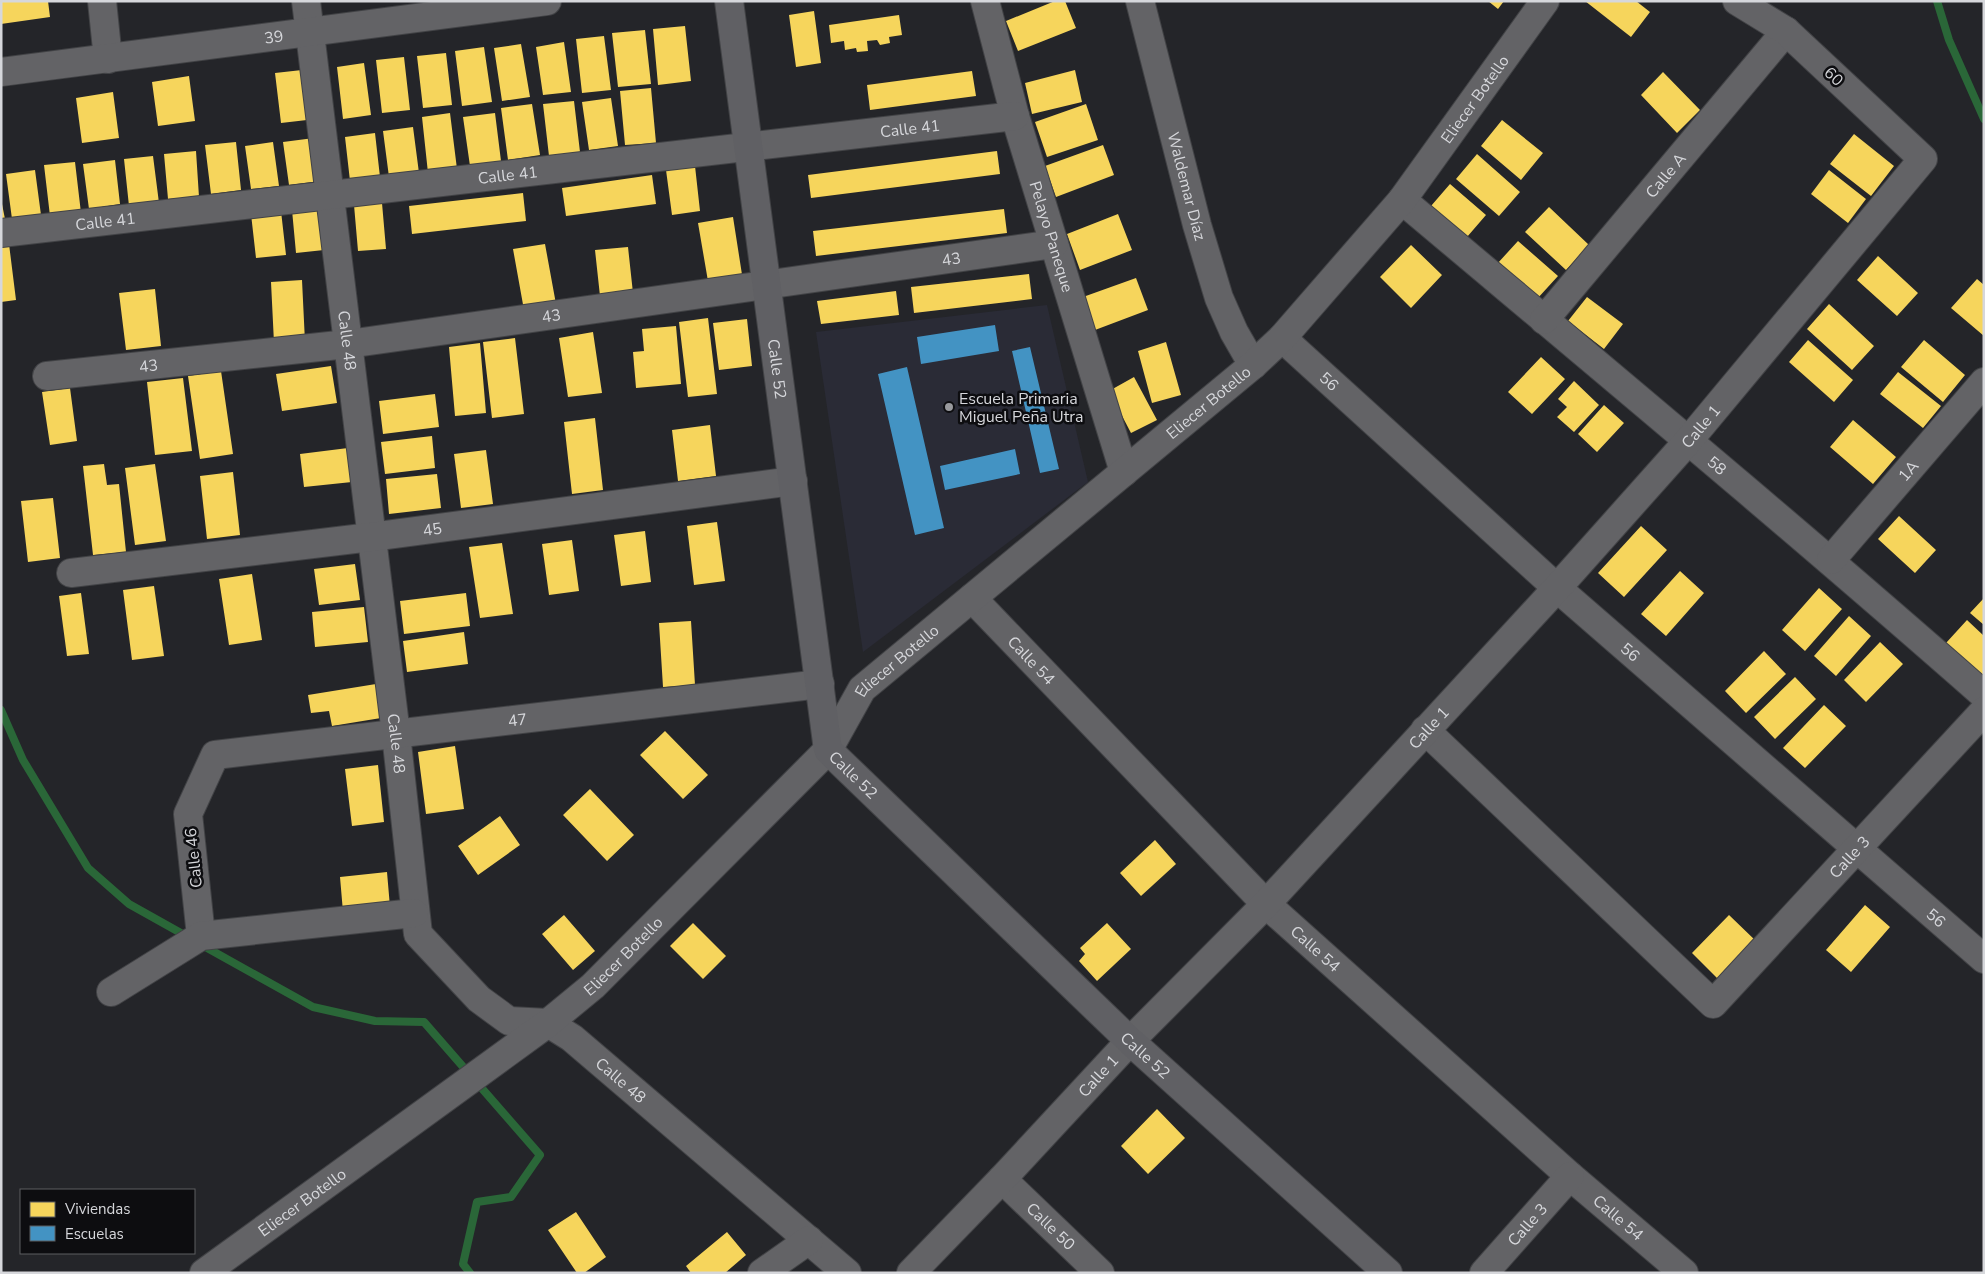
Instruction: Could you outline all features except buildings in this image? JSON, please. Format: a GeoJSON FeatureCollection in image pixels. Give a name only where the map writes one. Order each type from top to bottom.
{"type":"FeatureCollection","features":[{"type":"Feature","properties":{"kind":"street"},"geometry":{"type":"LineString","coordinates":[[102,1],[108,59]]}},
{"type":"Feature","properties":{"kind":"street","name":"Calle 48"},"geometry":{"type":"LineString","coordinates":[[306,1],[396,734],[414,913],[418,934],[479,1000],[509,1021],[548,1023],[572,1038],[847,1273]]}},
{"type":"Feature","properties":{"kind":"street","name":"39"},"geometry":{"type":"LineString","coordinates":[[1,72],[547,1]]}},
{"type":"Feature","properties":{"kind":"street","name":"Calle 52"},"geometry":{"type":"LineString","coordinates":[[729,1],[828,750],[1130,1041],[1388,1273]]}},
{"type":"Feature","properties":{"kind":"street","name":"Pelayo Paneque"},"geometry":{"type":"LineString","coordinates":[[985,1],[1015,116],[1124,472]]}},
{"type":"Feature","properties":{"kind":"street","name":"Waldemar Díaz"},"geometry":{"type":"LineString","coordinates":[[1140,1],[1197,225],[1219,298],[1234,332],[1253,365]]}},
{"type":"Feature","properties":{"kind":"street","name":"Eliecer Botello"},"geometry":{"type":"LineString","coordinates":[[204,1273],[548,1023],[593,986],[828,750],[862,690],[1253,365],[1282,338],[1402,200],[1545,1]]}},
{"type":"Feature","properties":{"kind":"street","name":"60"},"geometry":{"type":"LineString","coordinates":[[1738,1],[1786,31],[1924,159]]}},
{"type":"Feature","properties":{"kind":"street","name":"Calle A"},"geometry":{"type":"LineString","coordinates":[[1544,320],[1786,31]]}},
{"type":"Feature","properties":{"kind":"street","name":"Calle 41"},"geometry":{"type":"LineString","coordinates":[[1,233],[1015,116]]}},
{"type":"Feature","properties":{"kind":"street","name":"Calle 1"},"geometry":{"type":"LineString","coordinates":[[911,1273],[1002,1179],[1130,1041],[1266,904],[1556,588],[1689,440],[1924,159]]}},
{"type":"Feature","properties":{"kind":"street","name":"58"},"geometry":{"type":"LineString","coordinates":[[1402,200],[1831,560],[1984,695]]}},
{"type":"Feature","properties":{"kind":"street","name":"43"},"geometry":{"type":"LineString","coordinates":[[47,376],[348,344],[1054,244]]}},
{"type":"Feature","properties":{"kind":"street","name":"56"},"geometry":{"type":"LineString","coordinates":[[1282,338],[1556,588],[1984,959]]}},
{"type":"Feature","properties":{"kind":"street","name":"1A"},"geometry":{"type":"LineString","coordinates":[[1831,560],[1984,382]]}},
{"type":"Feature","properties":{"kind":"street","name":"45"},"geometry":{"type":"LineString","coordinates":[[71,573],[372,537],[793,481]]}},
{"type":"Feature","properties":{"kind":"street","name":"Calle 54"},"geometry":{"type":"LineString","coordinates":[[972,598],[1266,904],[1570,1176],[1684,1273]]}},
{"type":"Feature","properties":{"kind":"street","name":"47"},"geometry":{"type":"LineString","coordinates":[[215,755],[820,684]]}},
{"type":"Feature","properties":{"kind":"street","name":"Calle 3"},"geometry":{"type":"LineString","coordinates":[[1425,730],[1713,1004],[1984,711]]}},
{"type":"Feature","properties":{"kind":"street","name":"Calle 46"},"geometry":{"type":"LineString","coordinates":[[201,936],[188,814],[215,755]]}},
{"type":"Feature","properties":{"kind":"street"},"geometry":{"type":"LineString","coordinates":[[111,992],[201,936],[414,913]]}},
{"type":"Feature","properties":{"kind":"street","name":"Calle 3"},"geometry":{"type":"LineString","coordinates":[[1484,1273],[1570,1176]]}},
{"type":"Feature","properties":{"kind":"street","name":"Calle 50"},"geometry":{"type":"LineString","coordinates":[[1002,1179],[1100,1273]]}},
{"type":"Feature","properties":{"kind":"street"},"geometry":{"type":"LineString","coordinates":[[762,1273],[809,1240]]}},
{"type":"Feature","properties":{"kind":"shaded area","name":"Escuela Primaria Miguel Peña Utra"},"geometry":{"type":"Polygon","coordinates":[[[1047,305],[1088,482],[863,652],[816,332],[1047,305]]]}},
{"type":"Feature","properties":{"kind":"waterway"},"geometry":{"type":"LineString","coordinates":[[1937,1],[1949,40],[1984,119]]}},
{"type":"Feature","properties":{"kind":"waterway"},"geometry":{"type":"LineString","coordinates":[[1,710],[23,760],[88,868],[129,904],[188,937]]}},
{"type":"Feature","properties":{"kind":"waterway"},"geometry":{"type":"LineString","coordinates":[[200,944],[313,1007],[375,1021],[424,1022],[540,1155],[511,1197],[477,1202],[463,1264],[470,1273]]}},
{"type":"Feature","properties":{"kind":"place","name":"Escuela Primaria Miguel Peña Utra"},"geometry":{"type":"Point","coordinates":[949,407]}}]}
